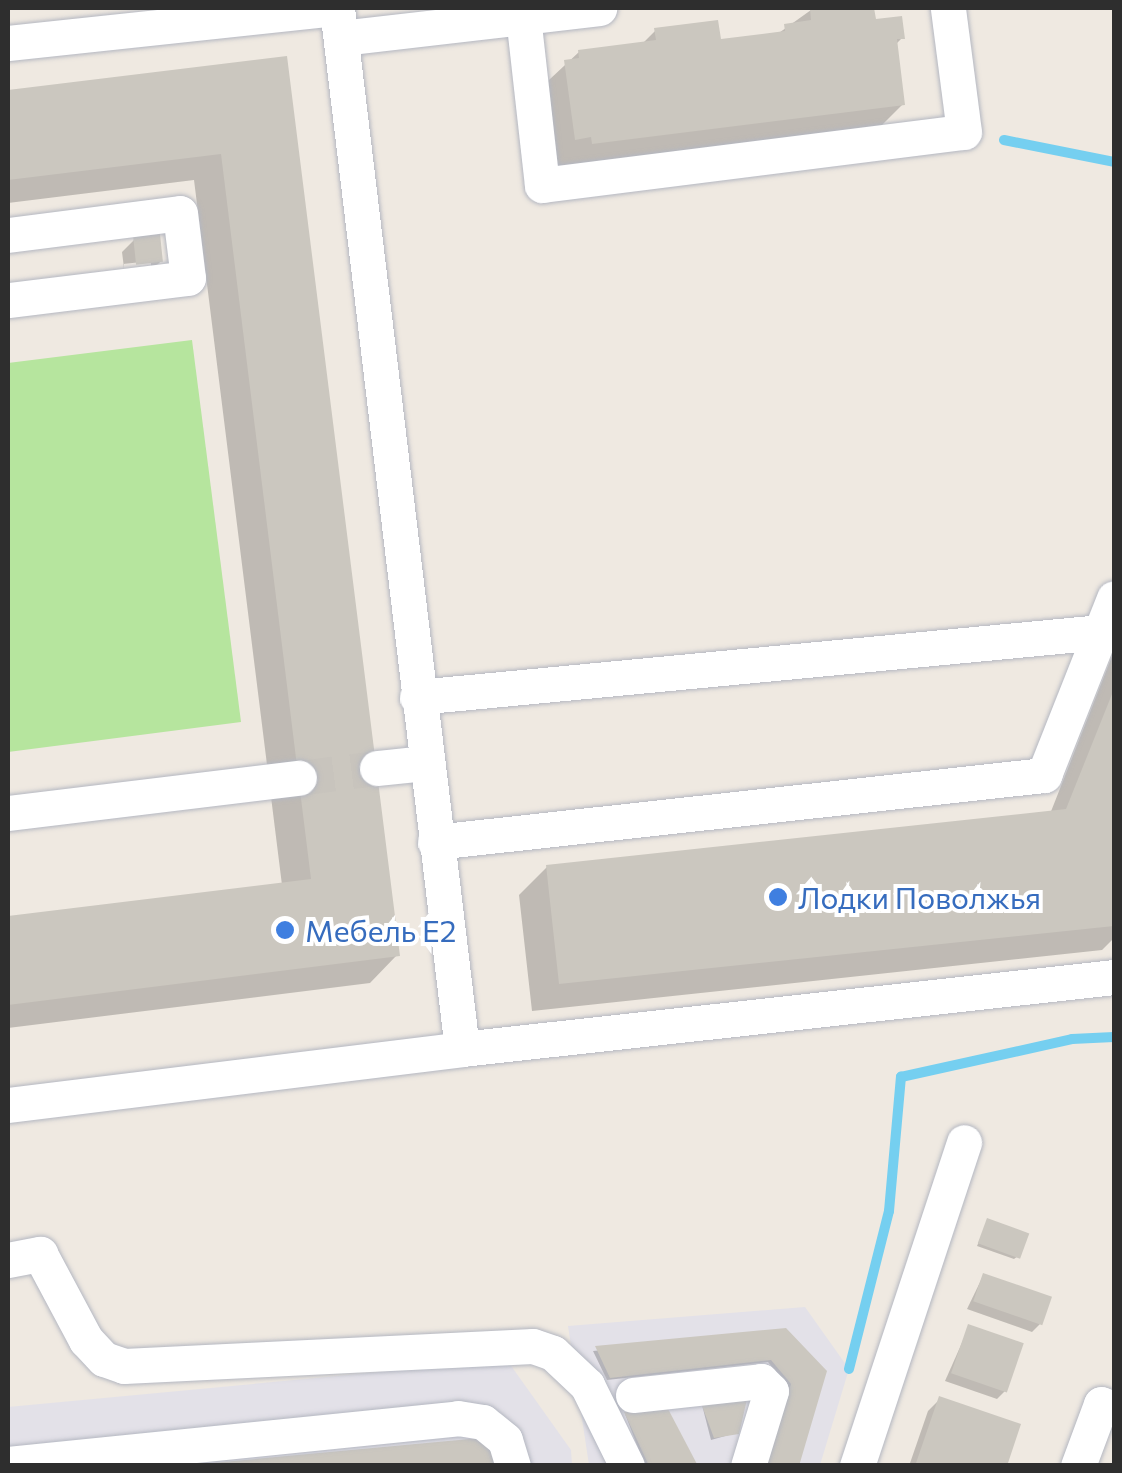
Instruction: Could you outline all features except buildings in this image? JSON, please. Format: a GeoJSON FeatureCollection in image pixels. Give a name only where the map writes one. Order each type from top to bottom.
{"type":"FeatureCollection","features":[{"type":"Feature","properties":{"kind":"street"},"geometry":{"type":"LineString","coordinates":[[8,43],[239,13],[338,18],[523,16],[599,8]]}},
{"type":"Feature","properties":{"kind":"street"},"geometry":{"type":"LineString","coordinates":[[523,16],[542,185],[964,132],[948,8]]}},
{"type":"Feature","properties":{"kind":"street"},"geometry":{"type":"LineString","coordinates":[[338,18],[416,697],[462,1049]]}},
{"type":"Feature","properties":{"kind":"street"},"geometry":{"type":"LineString","coordinates":[[8,235],[180,213],[188,278],[8,300]]}},
{"type":"Feature","properties":{"kind":"street"},"geometry":{"type":"LineString","coordinates":[[435,842],[1044,775],[1114,598]]}},
{"type":"Feature","properties":{"kind":"street"},"geometry":{"type":"LineString","coordinates":[[416,697],[1101,632]]}},
{"type":"Feature","properties":{"kind":"street"},"geometry":{"type":"LineString","coordinates":[[376,768],[424,763]]}},
{"type":"Feature","properties":{"kind":"street"},"geometry":{"type":"LineString","coordinates":[[8,814],[298,778]]}},
{"type":"Feature","properties":{"kind":"street"},"geometry":{"type":"LineString","coordinates":[[8,1105],[462,1049],[1114,976]]}},
{"type":"Feature","properties":{"kind":"street"},"geometry":{"type":"LineString","coordinates":[[857,1466],[964,1142]]}},
{"type":"Feature","properties":{"kind":"street"},"geometry":{"type":"LineString","coordinates":[[24,1257],[86,1340],[104,1359],[124,1366],[543,1349],[587,1384],[627,1466]]}},
{"type":"Feature","properties":{"kind":"street"},"geometry":{"type":"LineString","coordinates":[[634,1395],[760,1381],[771,1391],[748,1466]]}},
{"type":"Feature","properties":{"kind":"street"},"geometry":{"type":"LineString","coordinates":[[1078,1466],[1101,1404],[1114,1409]]}},
{"type":"Feature","properties":{"kind":"street"},"geometry":{"type":"LineString","coordinates":[[8,1464],[458,1418],[483,1422],[505,1440],[513,1466]]}},
{"type":"Feature","properties":{"kind":"shaded area"},"geometry":{"type":"Polygon","coordinates":[[[805,1307],[849,1369],[820,1465],[589,1465],[568,1326],[805,1307]]]}},
{"type":"Feature","properties":{"kind":"shaded area"},"geometry":{"type":"Polygon","coordinates":[[[507,1360],[571,1450],[572,1465],[8,1466],[8,1407],[507,1360]]]}},
{"type":"Feature","properties":{"kind":"green space"},"geometry":{"type":"Polygon","coordinates":[[[192,340],[241,722],[8,752],[8,363],[192,340]]]}},
{"type":"Feature","properties":{"kind":"waterway"},"geometry":{"type":"LineString","coordinates":[[1004,140],[1114,162]]}},
{"type":"Feature","properties":{"kind":"waterway"},"geometry":{"type":"LineString","coordinates":[[849,1369],[889,1211],[901,1077],[1072,1039],[1114,1037]]}},
{"type":"Feature","properties":{"kind":"tunnel"},"geometry":{"type":"LineString","coordinates":[[299,778],[377,768]]}},
{"type":"Feature","properties":{"kind":"place","name":"Лодки Поволжья"},"geometry":{"type":"Point","coordinates":[778,897]}},
{"type":"Feature","properties":{"kind":"place","name":"Мебель Е2"},"geometry":{"type":"Point","coordinates":[285,930]}}]}
